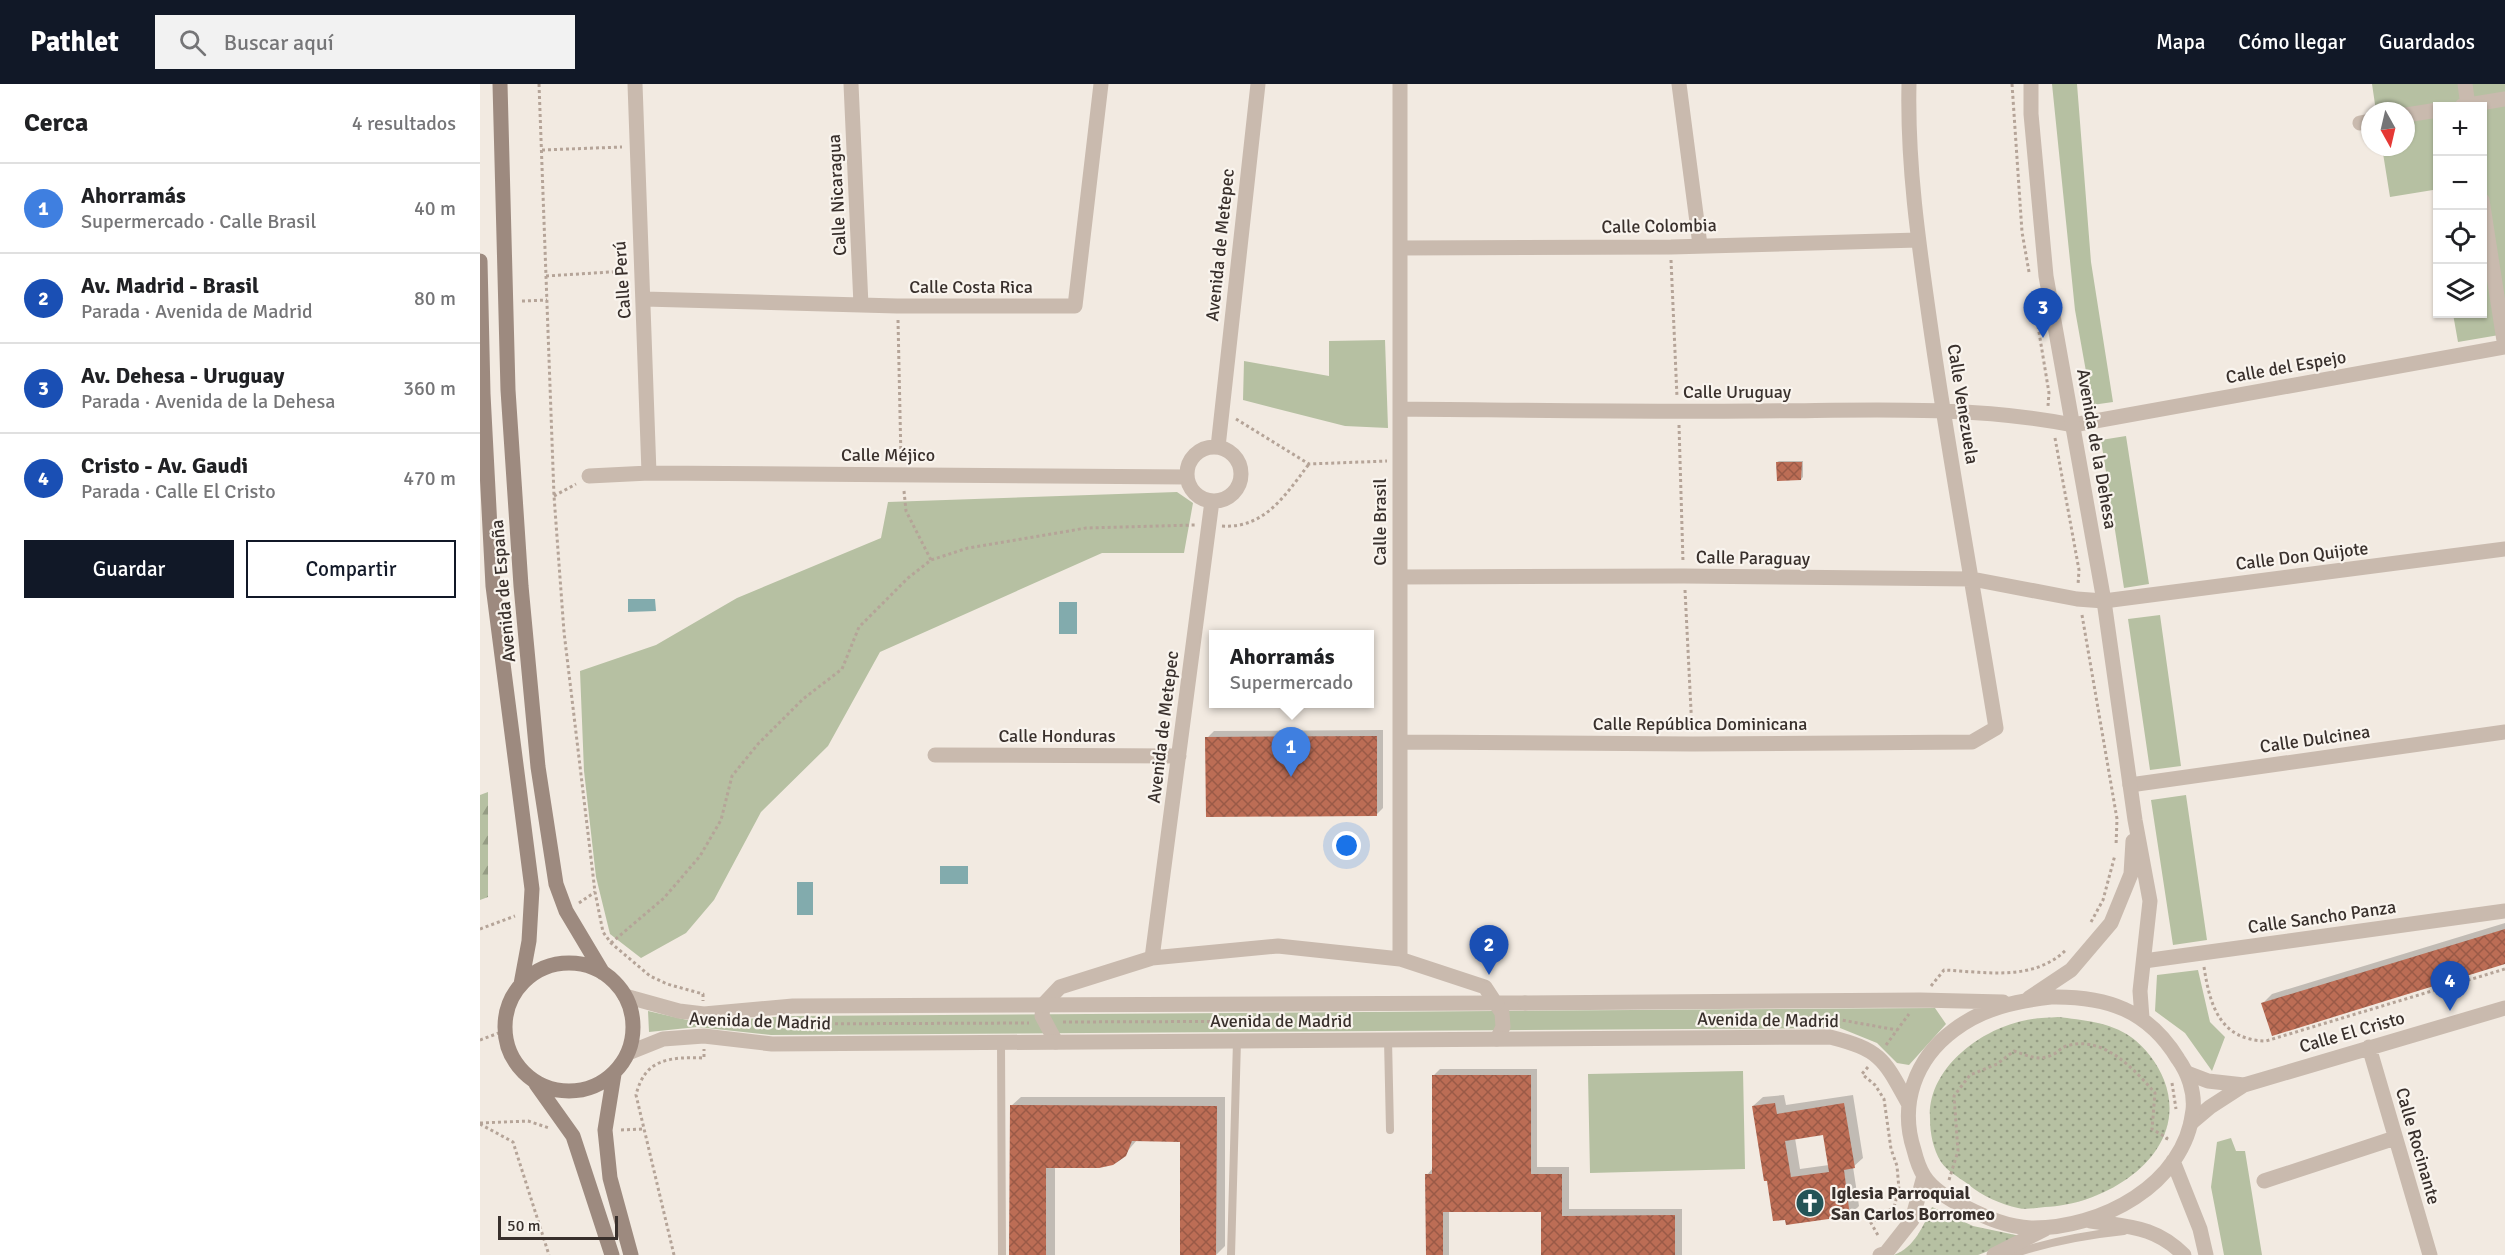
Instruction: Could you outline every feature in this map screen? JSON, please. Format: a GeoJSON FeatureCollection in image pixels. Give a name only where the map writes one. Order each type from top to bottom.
{"type":"FeatureCollection","features":[{"type":"Feature","properties":{"kind":"main road","name":"Avenida de España"},"geometry":{"type":"LineString","coordinates":[[500,84],[508,390],[520,586],[538,767],[556,884],[566,911],[603,973]]}},
{"type":"Feature","properties":{"kind":"main road","name":"Avenida de España"},"geometry":{"type":"LineString","coordinates":[[480,261],[483,394],[493,586],[532,890],[532,914],[521,984]]}},
{"type":"Feature","properties":{"kind":"main road"},"geometry":{"type":"LineString","coordinates":[[578,964],[603,973],[616,983],[631,1009],[633,1039],[628,1053],[614,1074],[600,1084],[584,1090],[567,1092],[550,1089],[534,1081],[522,1072],[513,1060],[504,1031],[511,998],[521,984],[535,973],[551,965],[578,964]]}},
{"type":"Feature","properties":{"kind":"main road"},"geometry":{"type":"LineString","coordinates":[[614,1074],[604,1130],[610,1178],[631,1255]]}},
{"type":"Feature","properties":{"kind":"main road"},"geometry":{"type":"LineString","coordinates":[[534,1081],[573,1136],[612,1255]]}},
{"type":"Feature","properties":{"kind":"street","name":"Calle Perú"},"geometry":{"type":"LineString","coordinates":[[635,84],[649,473]]}},
{"type":"Feature","properties":{"kind":"street","name":"Calle Nicaragua"},"geometry":{"type":"LineString","coordinates":[[850,84],[861,305]]}},
{"type":"Feature","properties":{"kind":"street","name":"Calle Costa Rica"},"geometry":{"type":"LineString","coordinates":[[644,299],[897,306],[1075,306],[1101,84]]}},
{"type":"Feature","properties":{"kind":"street","name":"Avenida de Metepec"},"geometry":{"type":"LineString","coordinates":[[1218,447],[1258,84]]}},
{"type":"Feature","properties":{"kind":"street","name":"Calle Brasil"},"geometry":{"type":"LineString","coordinates":[[1400,84],[1401,959]]}},
{"type":"Feature","properties":{"kind":"street"},"geometry":{"type":"LineString","coordinates":[[1679,84],[1700,245]]}},
{"type":"Feature","properties":{"kind":"street","name":"Calle Venezuela"},"geometry":{"type":"LineString","coordinates":[[1909,84],[1908,122],[1918,240],[1943,410],[1996,728]]}},
{"type":"Feature","properties":{"kind":"street","name":"Avenida de la Dehesa"},"geometry":{"type":"LineString","coordinates":[[2031,84],[2031,114],[2046,276],[2104,601],[2135,820],[2150,901],[2140,991],[2142,1018]]}},
{"type":"Feature","properties":{"kind":"street"},"geometry":{"type":"LineString","coordinates":[[2465,84],[2466,102]]}},
{"type":"Feature","properties":{"kind":"street"},"geometry":{"type":"LineString","coordinates":[[2487,102],[2505,99]]}},
{"type":"Feature","properties":{"kind":"street"},"geometry":{"type":"LineString","coordinates":[[2415,114],[2433,111]]}},
{"type":"Feature","properties":{"kind":"street"},"geometry":{"type":"LineString","coordinates":[[2484,210],[2505,347]]}},
{"type":"Feature","properties":{"kind":"street","name":"Calle Colombia"},"geometry":{"type":"LineString","coordinates":[[1400,248],[1671,247],[1918,240]]}},
{"type":"Feature","properties":{"kind":"street","name":"Calle del Espejo"},"geometry":{"type":"LineString","coordinates":[[2073,425],[2505,347]]}},
{"type":"Feature","properties":{"kind":"street","name":"Calle Uruguay"},"geometry":{"type":"LineString","coordinates":[[1400,409],[1678,412],[1943,410],[2048,420],[2073,425]]}},
{"type":"Feature","properties":{"kind":"street"},"geometry":{"type":"LineString","coordinates":[[1209,447],[1218,447],[1234,455],[1242,472],[1237,490],[1230,497],[1212,501],[1195,494],[1187,477],[1187,469],[1195,454],[1209,447]]}},
{"type":"Feature","properties":{"kind":"street","name":"Calle Méjico"},"geometry":{"type":"LineString","coordinates":[[589,476],[649,473],[1187,477]]}},
{"type":"Feature","properties":{"kind":"street","name":"Avenida de Metepec"},"geometry":{"type":"LineString","coordinates":[[1152,958],[1212,501]]}},
{"type":"Feature","properties":{"kind":"street","name":"Calle Don Quijote"},"geometry":{"type":"LineString","coordinates":[[2104,601],[2505,549]]}},
{"type":"Feature","properties":{"kind":"street","name":"Calle Paraguay"},"geometry":{"type":"LineString","coordinates":[[1400,578],[1684,576],[1972,579],[2078,599],[2104,601]]}},
{"type":"Feature","properties":{"kind":"street","name":"Calle República Dominicana"},"geometry":{"type":"LineString","coordinates":[[1400,742],[1693,744],[1972,742],[1996,728]]}},
{"type":"Feature","properties":{"kind":"street","name":"Calle Dulcinea"},"geometry":{"type":"LineString","coordinates":[[2130,785],[2505,732]]}},
{"type":"Feature","properties":{"kind":"street","name":"Calle Honduras"},"geometry":{"type":"LineString","coordinates":[[935,755],[1179,756]]}},
{"type":"Feature","properties":{"kind":"street","name":"Avenida de la Dehesa"},"geometry":{"type":"LineString","coordinates":[[2026,1000],[2071,970],[2111,923],[2131,874],[2135,820]]}},
{"type":"Feature","properties":{"kind":"street","name":"Calle Sancho Panza"},"geometry":{"type":"LineString","coordinates":[[2145,961],[2505,911]]}},
{"type":"Feature","properties":{"kind":"street"},"geometry":{"type":"LineString","coordinates":[[1056,1042],[1042,1016],[1043,1005],[1060,987],[1152,958],[1278,946],[1401,959],[1485,987],[1497,1003],[1503,1020],[1503,1027],[1497,1039]]}},
{"type":"Feature","properties":{"kind":"street","name":"Avenida de Madrid"},"geometry":{"type":"LineString","coordinates":[[625,996],[679,1011],[704,1014],[793,1006],[1920,999],[2009,1002]]}},
{"type":"Feature","properties":{"kind":"street"},"geometry":{"type":"LineString","coordinates":[[2076,996],[2120,1007],[2142,1018],[2155,1028],[2187,1073],[2193,1108],[2191,1123],[2173,1161],[2152,1185],[2123,1206],[2085,1220],[2050,1227],[2011,1226],[1954,1202],[1924,1176],[1908,1126],[1908,1103],[1916,1077],[1925,1061],[1953,1030],[2009,1002],[2026,1000],[2076,996]]}},
{"type":"Feature","properties":{"kind":"street","name":"Calle El Cristo"},"geometry":{"type":"LineString","coordinates":[[2191,1123],[2244,1084],[2505,1008]]}},
{"type":"Feature","properties":{"kind":"street","name":"Avenida de Madrid"},"geometry":{"type":"LineString","coordinates":[[628,1053],[663,1039],[704,1036],[772,1044],[1830,1037],[1860,1044],[1878,1055],[1908,1103]]}},
{"type":"Feature","properties":{"kind":"street","name":"Calle Rocinante"},"geometry":{"type":"LineString","coordinates":[[2369,1047],[2430,1255]]}},
{"type":"Feature","properties":{"kind":"street","name":"Calle El Cristo"},"geometry":{"type":"LineString","coordinates":[[2187,1073],[2208,1081],[2244,1084]]}},
{"type":"Feature","properties":{"kind":"street"},"geometry":{"type":"LineString","coordinates":[[2264,1181],[2395,1138]]}},
{"type":"Feature","properties":{"kind":"street"},"geometry":{"type":"LineString","coordinates":[[2173,1161],[2200,1229],[2206,1255]]}},
{"type":"Feature","properties":{"kind":"street"},"geometry":{"type":"LineString","coordinates":[[1883,1254],[1912,1220],[1924,1176]]}},
{"type":"Feature","properties":{"kind":"street"},"geometry":{"type":"LineString","coordinates":[[2085,1220],[2144,1229],[2169,1240],[2184,1255]]}},
{"type":"Feature","properties":{"kind":"street"},"geometry":{"type":"LineString","coordinates":[[1994,1255],[2050,1227]]}},
{"type":"Feature","properties":{"kind":"lane"},"geometry":{"type":"LineString","coordinates":[[1388,1040],[1390,1130]]}},
{"type":"Feature","properties":{"kind":"lane"},"geometry":{"type":"LineString","coordinates":[[1231,1255],[1237,1041]]}},
{"type":"Feature","properties":{"kind":"lane"},"geometry":{"type":"LineString","coordinates":[[1001,1042],[1002,1255]]}},
{"type":"Feature","properties":{"kind":"lane"},"geometry":{"type":"LineString","coordinates":[[2010,1255],[2086,1235],[2144,1229]]}},
{"type":"Feature","properties":{"kind":"path"},"geometry":{"type":"LineString","coordinates":[[539,84],[554,496],[564,632],[595,892],[603,932],[611,943],[650,976],[667,984],[703,994],[704,1014]]}},
{"type":"Feature","properties":{"kind":"path"},"geometry":{"type":"LineString","coordinates":[[2012,84],[2022,232],[2030,278]]}},
{"type":"Feature","properties":{"kind":"path"},"geometry":{"type":"LineString","coordinates":[[542,150],[636,147]]}},
{"type":"Feature","properties":{"kind":"path"},"geometry":{"type":"LineString","coordinates":[[1671,247],[1693,744]]}},
{"type":"Feature","properties":{"kind":"path"},"geometry":{"type":"LineString","coordinates":[[546,276],[640,270]]}},
{"type":"Feature","properties":{"kind":"path"},"geometry":{"type":"LineString","coordinates":[[520,301],[547,300]]}},
{"type":"Feature","properties":{"kind":"path"},"geometry":{"type":"LineString","coordinates":[[897,306],[902,474],[906,511],[931,560]]}},
{"type":"Feature","properties":{"kind":"path"},"geometry":{"type":"LineString","coordinates":[[2035,313],[2049,393],[2048,420],[2058,445],[2079,570],[2078,599],[2084,619],[2116,819],[2115,857],[2103,900],[2086,929]]}},
{"type":"Feature","properties":{"kind":"path"},"geometry":{"type":"LineString","coordinates":[[1221,416],[1237,419],[1309,464],[1400,461]]}},
{"type":"Feature","properties":{"kind":"path"},"geometry":{"type":"LineString","coordinates":[[611,943],[664,898],[700,856],[721,820],[732,776],[745,760],[803,699],[842,669],[859,627],[908,578],[931,560],[968,548],[1086,528],[1237,525],[1259,519],[1272,511],[1309,464]]}},
{"type":"Feature","properties":{"kind":"path"},"geometry":{"type":"LineString","coordinates":[[554,496],[589,476]]}},
{"type":"Feature","properties":{"kind":"path"},"geometry":{"type":"LineString","coordinates":[[573,906],[595,892]]}},
{"type":"Feature","properties":{"kind":"path"},"geometry":{"type":"LineString","coordinates":[[480,929],[507,918],[532,914]]}},
{"type":"Feature","properties":{"kind":"path"},"geometry":{"type":"LineString","coordinates":[[1883,1254],[1871,1223],[1894,1207],[1899,1189],[1897,1166],[1891,1149],[1884,1099],[1875,1084],[1862,1074],[1944,970],[2016,973],[2037,969],[2061,955],[2074,942]]}},
{"type":"Feature","properties":{"kind":"path"},"geometry":{"type":"LineString","coordinates":[[2201,953],[2207,990],[2219,1018],[2232,1031],[2253,1041],[2275,1040],[2505,969]]}},
{"type":"Feature","properties":{"kind":"path"},"geometry":{"type":"LineString","coordinates":[[1830,1001],[1830,1037]]}},
{"type":"Feature","properties":{"kind":"path"},"geometry":{"type":"LineString","coordinates":[[965,1005],[965,1043]]}},
{"type":"Feature","properties":{"kind":"path"},"geometry":{"type":"LineString","coordinates":[[1807,1018],[1830,1018],[1897,1030]]}},
{"type":"Feature","properties":{"kind":"path"},"geometry":{"type":"LineString","coordinates":[[775,1024],[1350,1021]]}},
{"type":"Feature","properties":{"kind":"path"},"geometry":{"type":"LineString","coordinates":[[480,1040],[504,1031]]}},
{"type":"Feature","properties":{"kind":"path"},"geometry":{"type":"LineString","coordinates":[[674,1255],[636,1095],[640,1081],[656,1063],[688,1057],[704,1058],[704,1036]]}},
{"type":"Feature","properties":{"kind":"path"},"geometry":{"type":"LineString","coordinates":[[1949,1182],[1959,1151],[1954,1096],[1970,1075],[1996,1064],[2014,1050],[2037,1059],[2052,1055],[2067,1045],[2083,1043],[2106,1050],[2133,1069],[2155,1093],[2152,1129],[2167,1138],[2183,1141]]}},
{"type":"Feature","properties":{"kind":"path"},"geometry":{"type":"LineString","coordinates":[[2170,1077],[2176,1108],[2175,1115]]}},
{"type":"Feature","properties":{"kind":"path"},"geometry":{"type":"LineString","coordinates":[[480,1123],[528,1121],[573,1136]]}},
{"type":"Feature","properties":{"kind":"path"},"geometry":{"type":"LineString","coordinates":[[480,1123],[513,1142],[549,1255]]}},
{"type":"Feature","properties":{"kind":"path"},"geometry":{"type":"LineString","coordinates":[[617,1130],[643,1129]]}},
{"type":"Feature","properties":{"kind":"path"},"geometry":{"type":"LineString","coordinates":[[2163,1147],[2170,1130]]}},
{"type":"Feature","properties":{"kind":"path"},"geometry":{"type":"LineString","coordinates":[[1942,1176],[1956,1187]]}},
{"type":"Feature","properties":{"kind":"green space"},"geometry":{"type":"Polygon","coordinates":[[[2052,84],[2077,84],[2091,262],[2113,402],[2092,405],[2075,310],[2052,84]]]}},
{"type":"Feature","properties":{"kind":"green space"},"geometry":{"type":"Polygon","coordinates":[[[2372,84],[2505,84],[2505,334],[2458,342],[2454,318],[2487,318],[2487,102],[2433,102],[2433,190],[2390,197],[2383,156],[2415,156],[2415,102],[2375,102],[2372,84]]]}},
{"type":"Feature","properties":{"kind":"green space"},"geometry":{"type":"Polygon","coordinates":[[[1385,340],[1388,428],[1345,426],[1243,400],[1244,361],[1329,376],[1329,341],[1385,340]]]}},
{"type":"Feature","properties":{"kind":"green space"},"geometry":{"type":"Polygon","coordinates":[[[2126,436],[2149,584],[2124,588],[2101,440],[2126,436]]]}},
{"type":"Feature","properties":{"kind":"green space"},"geometry":{"type":"Polygon","coordinates":[[[1177,492],[1193,503],[1184,553],[1102,553],[880,652],[828,746],[761,812],[714,900],[686,933],[641,958],[610,934],[596,877],[584,771],[580,671],[656,645],[737,598],[881,538],[888,502],[1177,492]]]}},
{"type":"Feature","properties":{"kind":"green space"},"geometry":{"type":"Polygon","coordinates":[[[2160,615],[2181,766],[2150,770],[2128,619],[2160,615]]]}},
{"type":"Feature","properties":{"kind":"green space"},"geometry":{"type":"Polygon","coordinates":[[[488,792],[488,897],[480,900],[480,795],[488,792]]]}},
{"type":"Feature","properties":{"kind":"green space"},"geometry":{"type":"Polygon","coordinates":[[[2186,795],[2207,940],[2173,945],[2151,800],[2186,795]]]}},
{"type":"Feature","properties":{"kind":"green space"},"geometry":{"type":"Polygon","coordinates":[[[2198,970],[2210,1022],[2225,1037],[2212,1071],[2185,1033],[2155,1011],[2157,975],[2198,970]]]}},
{"type":"Feature","properties":{"kind":"green space"},"geometry":{"type":"Polygon","coordinates":[[[1935,1008],[1946,1024],[1909,1065],[1897,1063],[1877,1043],[1840,1028],[771,1035],[697,1027],[649,1032],[648,1011],[696,1022],[791,1016],[1935,1008]]]}},
{"type":"Feature","properties":{"kind":"green space"},"geometry":{"type":"Polygon","coordinates":[[[2058,1017],[2096,1022],[2114,1028],[2131,1037],[2146,1051],[2155,1062],[2164,1080],[2170,1106],[2166,1130],[2155,1151],[2139,1170],[2118,1185],[2069,1204],[2031,1209],[2018,1208],[1979,1192],[1941,1162],[1931,1135],[1931,1101],[1946,1069],[1973,1043],[2005,1026],[2031,1019],[2058,1017]]]}},
{"type":"Feature","properties":{"kind":"green space"},"geometry":{"type":"Polygon","coordinates":[[[1743,1071],[1745,1169],[1590,1173],[1588,1074],[1743,1071]]]}},
{"type":"Feature","properties":{"kind":"green space"},"geometry":{"type":"Polygon","coordinates":[[[2231,1138],[2236,1151],[2245,1151],[2262,1255],[2224,1255],[2211,1187],[2217,1142],[2231,1138]]]}},
{"type":"Feature","properties":{"kind":"green space"},"geometry":{"type":"Polygon","coordinates":[[[1932,1207],[1973,1226],[2025,1237],[1978,1255],[1894,1255],[1908,1247],[1913,1241],[1932,1207]]]}},
{"type":"Feature","properties":{"kind":"water"},"geometry":{"type":"Polygon","coordinates":[[[628,599],[655,599],[656,611],[628,612],[628,599]]]}},
{"type":"Feature","properties":{"kind":"water"},"geometry":{"type":"Polygon","coordinates":[[[1059,602],[1077,602],[1077,634],[1059,634],[1059,602]]]}},
{"type":"Feature","properties":{"kind":"water"},"geometry":{"type":"Polygon","coordinates":[[[940,866],[968,866],[968,884],[940,884],[940,866]]]}},
{"type":"Feature","properties":{"kind":"water"},"geometry":{"type":"Polygon","coordinates":[[[797,882],[813,882],[813,915],[797,915],[797,882]]]}},
{"type":"Feature","properties":{"kind":"building"},"geometry":{"type":"Polygon","coordinates":[[[1776,462],[1802,462],[1801,480],[1777,481],[1776,462]]]}},
{"type":"Feature","properties":{"kind":"building"},"geometry":{"type":"Polygon","coordinates":[[[1377,736],[1377,816],[1206,817],[1205,737],[1377,736]]]}},
{"type":"Feature","properties":{"kind":"building"},"geometry":{"type":"Polygon","coordinates":[[[2505,929],[2505,964],[2272,1036],[2261,1003],[2505,929]]]}},
{"type":"Feature","properties":{"kind":"building"},"geometry":{"type":"Polygon","coordinates":[[[1432,1075],[1531,1075],[1531,1174],[1562,1174],[1562,1216],[1675,1215],[1675,1255],[1541,1255],[1541,1212],[1443,1212],[1443,1255],[1426,1255],[1425,1174],[1432,1174],[1432,1075]]]}},
{"type":"Feature","properties":{"kind":"building"},"geometry":{"type":"Polygon","coordinates":[[[1775,1103],[1777,1114],[1844,1103],[1855,1168],[1844,1170],[1850,1216],[1786,1225],[1785,1220],[1773,1221],[1752,1106],[1775,1103]],[[1823,1135],[1785,1141],[1791,1177],[1829,1172],[1823,1135]]]}},
{"type":"Feature","properties":{"kind":"building"},"geometry":{"type":"Polygon","coordinates":[[[1010,1105],[1217,1106],[1216,1255],[1180,1255],[1180,1142],[1132,1141],[1126,1156],[1113,1165],[1099,1168],[1046,1168],[1046,1255],[1009,1255],[1010,1105]]]}},
{"type":"Feature","properties":{"kind":"place","name":"Av. Dehesa - Uruguay"},"geometry":{"type":"Point","coordinates":[2043,338]}},
{"type":"Feature","properties":{"kind":"place","name":"Ahorramás"},"geometry":{"type":"Point","coordinates":[1291,777]}},
{"type":"Feature","properties":{"kind":"place","name":"Av. Madrid - Brasil"},"geometry":{"type":"Point","coordinates":[1489,975]}},
{"type":"Feature","properties":{"kind":"place","name":"Cristo - Av. Gaudi"},"geometry":{"type":"Point","coordinates":[2450,1011]}},
{"type":"Feature","properties":{"kind":"place","name":"Iglesia Parroquial San Carlos Borromeo"},"geometry":{"type":"Point","coordinates":[1810,1203]}}]}
